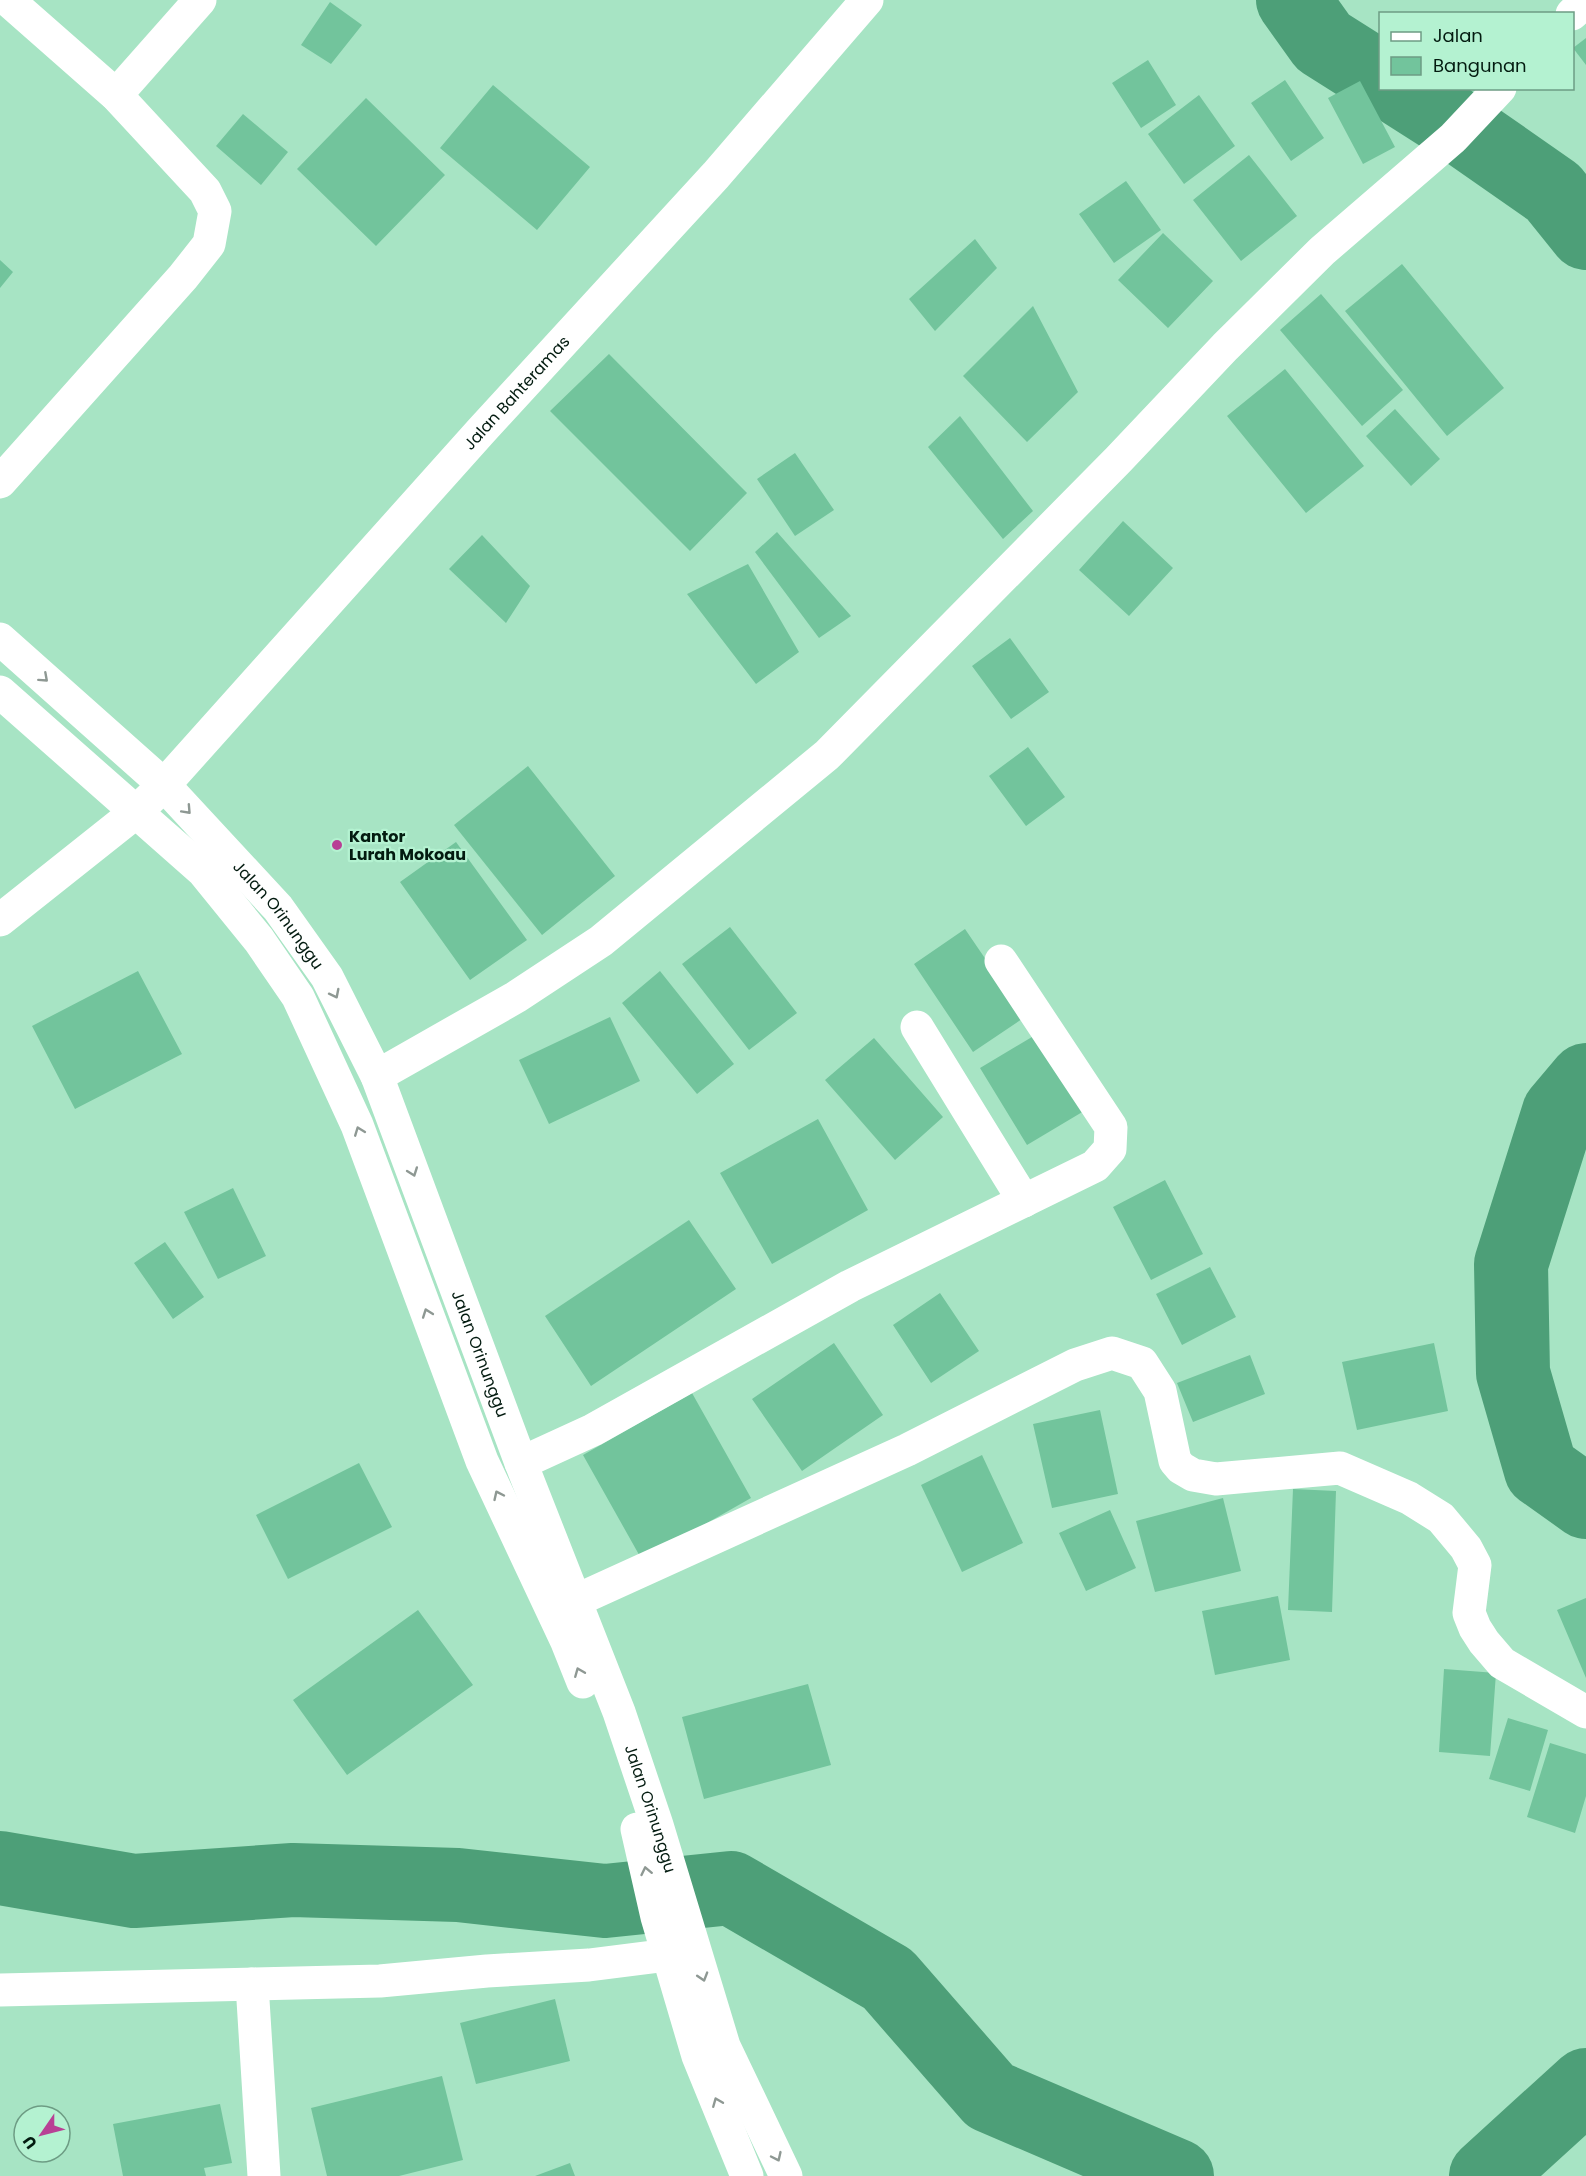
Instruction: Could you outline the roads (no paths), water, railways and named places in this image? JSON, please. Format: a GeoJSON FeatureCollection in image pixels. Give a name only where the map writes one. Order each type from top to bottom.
{"type":"FeatureCollection","features":[{"type":"Feature","properties":{"kind":"street"},"geometry":{"type":"LineString","coordinates":[[0,482],[183,277],[209,244],[215,211],[205,192],[116,95],[8,0]]}},
{"type":"Feature","properties":{"kind":"street"},"geometry":{"type":"LineString","coordinates":[[116,95],[200,0]]}},
{"type":"Feature","properties":{"kind":"street","name":"Jalan Bahteramas"},"geometry":{"type":"LineString","coordinates":[[0,920],[136,812],[164,785],[481,431],[716,175],[867,0]]}},
{"type":"Feature","properties":{"kind":"street"},"geometry":{"type":"LineString","coordinates":[[1574,12],[1586,1]]}},
{"type":"Feature","properties":{"kind":"street"},"geometry":{"type":"LineString","coordinates":[[377,1076],[516,998],[601,941],[827,755],[1118,460],[1233,339],[1322,251],[1453,138],[1499,90]]}},
{"type":"Feature","properties":{"kind":"street","name":"Jalan Orinunggu"},"geometry":{"type":"LineString","coordinates":[[0,639],[164,785],[278,908],[327,977],[377,1076],[521,1463],[619,1713],[671,1919],[724,2046],[786,2176]]}},
{"type":"Feature","properties":{"kind":"street","name":"Jalan Orinunggu"},"geometry":{"type":"LineString","coordinates":[[0,692],[203,871],[259,940],[298,997],[357,1125],[482,1461],[567,1642],[598,1720],[646,1825]]}},
{"type":"Feature","properties":{"kind":"street"},"geometry":{"type":"LineString","coordinates":[[521,1463],[593,1430],[850,1286],[1095,1166],[1110,1149],[1111,1127],[1001,961]]}},
{"type":"Feature","properties":{"kind":"street"},"geometry":{"type":"LineString","coordinates":[[917,1028],[1024,1201]]}},
{"type":"Feature","properties":{"kind":"street"},"geometry":{"type":"LineString","coordinates":[[575,1601],[907,1450],[1075,1365],[1112,1353],[1142,1363],[1160,1391],[1175,1461],[1181,1468],[1193,1475],[1216,1479],[1340,1468],[1408,1498],[1441,1518],[1466,1548],[1474,1565],[1469,1613],[1484,1642],[1502,1663],[1586,1712]]}},
{"type":"Feature","properties":{"kind":"street","name":"Jalan Orinunggu"},"geometry":{"type":"LineString","coordinates":[[671,1919],[668,1955],[698,2056],[747,2176]]}},
{"type":"Feature","properties":{"kind":"street"},"geometry":{"type":"LineString","coordinates":[[0,1990],[381,1982],[487,1971],[589,1965],[668,1955]]}},
{"type":"Feature","properties":{"kind":"street"},"geometry":{"type":"LineString","coordinates":[[252,1984],[264,2176]]}},
{"type":"Feature","properties":{"kind":"waterway"},"geometry":{"type":"LineString","coordinates":[[1293,0],[1323,42],[1379,77]]}},
{"type":"Feature","properties":{"kind":"waterway"},"geometry":{"type":"LineString","coordinates":[[1401,90],[1464,130],[1553,192],[1586,233]]}},
{"type":"Feature","properties":{"kind":"waterway"},"geometry":{"type":"LineString","coordinates":[[1586,1080],[1559,1112],[1511,1264],[1513,1373],[1541,1470],[1586,1502]]}},
{"type":"Feature","properties":{"kind":"waterway"},"geometry":{"type":"LineString","coordinates":[[0,1868],[134,1891],[293,1880],[458,1885],[605,1901],[731,1888],[888,1979],[990,2096],[1177,2176]]}},
{"type":"Feature","properties":{"kind":"waterway"},"geometry":{"type":"LineString","coordinates":[[1486,2176],[1586,2085]]}},
{"type":"Feature","properties":{"kind":"place","name":"Kantor Lurah Mokoau"},"geometry":{"type":"Point","coordinates":[337,845]}}]}
